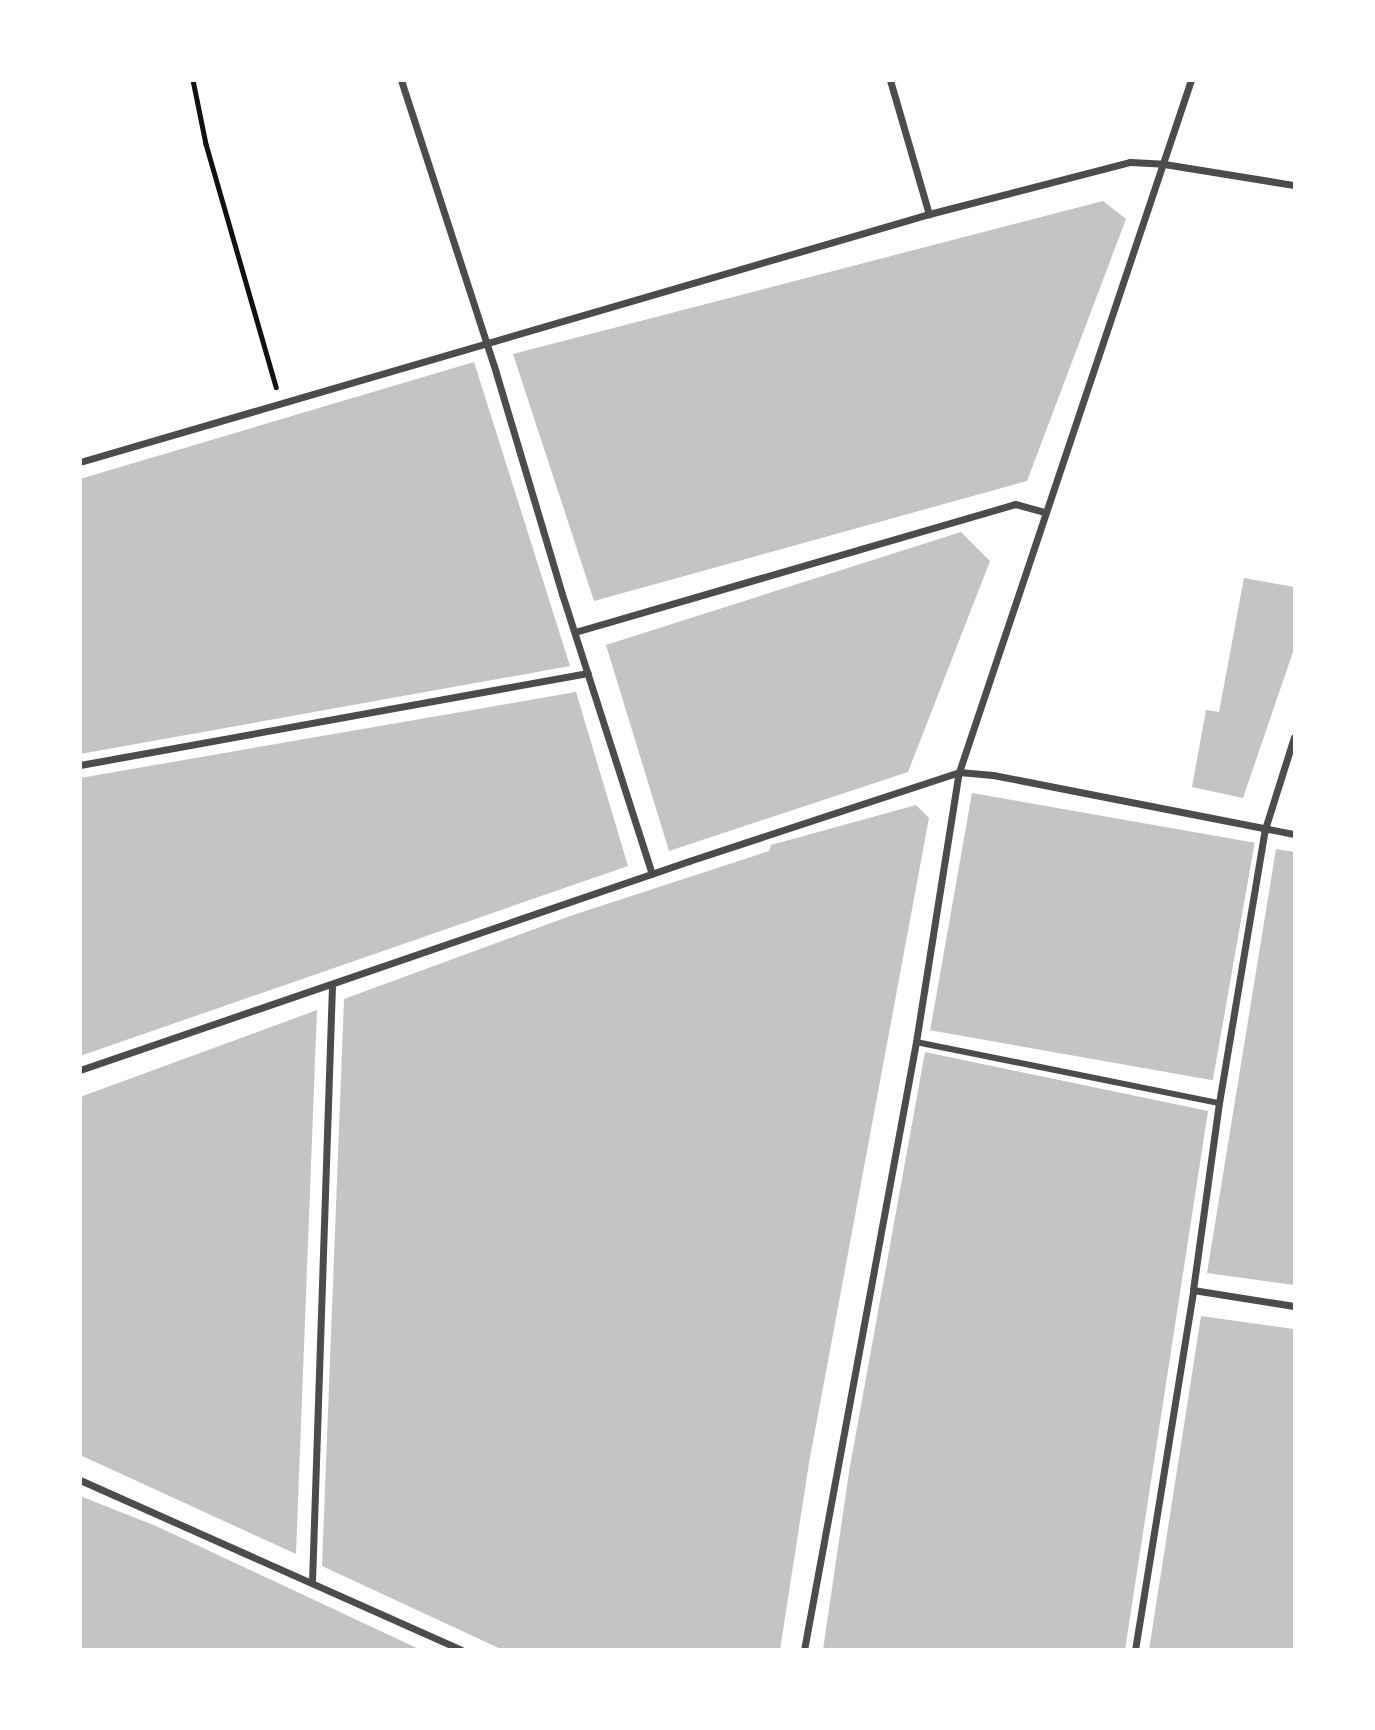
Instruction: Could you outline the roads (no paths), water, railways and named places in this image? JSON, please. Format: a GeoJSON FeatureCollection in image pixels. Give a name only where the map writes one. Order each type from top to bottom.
{"type":"FeatureCollection","features":[{"type":"Feature","properties":{"kind":"street"},"geometry":{"type":"LineString","coordinates":[[401,80],[487,344],[652,874]]}},
{"type":"Feature","properties":{"kind":"street"},"geometry":{"type":"LineString","coordinates":[[890,80],[929,214]]}},
{"type":"Feature","properties":{"kind":"street"},"geometry":{"type":"LineString","coordinates":[[804,1650],[915,1042],[959,772],[1191,80]]}},
{"type":"Feature","properties":{"kind":"street"},"geometry":{"type":"LineString","coordinates":[[80,462],[929,214],[1130,162],[1164,164],[1294,185]]}},
{"type":"Feature","properties":{"kind":"street"},"geometry":{"type":"LineString","coordinates":[[575,632],[1015,504],[1044,512]]}},
{"type":"Feature","properties":{"kind":"street"},"geometry":{"type":"LineString","coordinates":[[80,765],[588,673]]}},
{"type":"Feature","properties":{"kind":"street"},"geometry":{"type":"LineString","coordinates":[[1135,1650],[1193,1290],[1219,1103],[1265,829],[1294,737]]}},
{"type":"Feature","properties":{"kind":"street"},"geometry":{"type":"LineString","coordinates":[[80,1070],[959,772],[993,775],[1294,834]]}},
{"type":"Feature","properties":{"kind":"street"},"geometry":{"type":"LineString","coordinates":[[312,1582],[332,986]]}},
{"type":"Feature","properties":{"kind":"street"},"geometry":{"type":"LineString","coordinates":[[915,1042],[1219,1103]]}},
{"type":"Feature","properties":{"kind":"street"},"geometry":{"type":"LineString","coordinates":[[1193,1290],[1294,1306]]}},
{"type":"Feature","properties":{"kind":"street"},"geometry":{"type":"LineString","coordinates":[[80,1480],[460,1650]]}}]}
